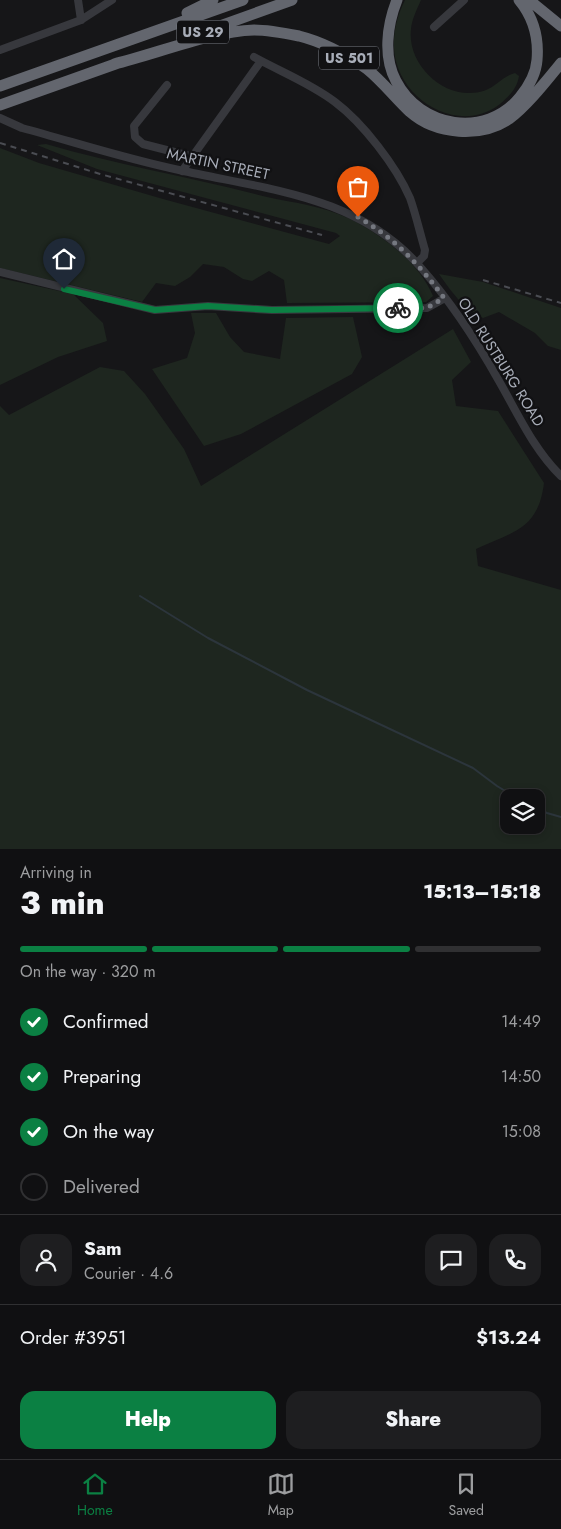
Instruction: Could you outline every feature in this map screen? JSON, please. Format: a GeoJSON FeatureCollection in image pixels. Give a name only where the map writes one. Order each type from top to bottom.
{"type":"FeatureCollection","features":[{"type":"Feature","properties":{"kind":"highway"},"geometry":{"type":"LineString","coordinates":[[93,53],[213,0]]}},
{"type":"Feature","properties":{"kind":"highway","name":"US 29"},"geometry":{"type":"LineString","coordinates":[[0,86],[243,0]]}},
{"type":"Feature","properties":{"kind":"highway","name":"US 29"},"geometry":{"type":"LineString","coordinates":[[3,103],[292,0]]}},
{"type":"Feature","properties":{"kind":"highway"},"geometry":{"type":"LineString","coordinates":[[397,0],[388,34],[388,58],[395,81],[408,98],[422,111],[438,119],[458,124],[480,122],[498,115],[513,106],[528,87],[536,69],[538,36],[530,15],[519,0]]}},
{"type":"Feature","properties":{"kind":"highway"},"geometry":{"type":"LineString","coordinates":[[529,0],[561,26]]}},
{"type":"Feature","properties":{"kind":"highway","name":"US 501"},"geometry":{"type":"LineString","coordinates":[[114,64],[232,32],[255,30],[286,34],[324,45],[366,69],[424,122],[445,129],[467,132],[484,129],[508,119],[548,78],[561,68]]}},
{"type":"Feature","properties":{"kind":"highway"},"geometry":{"type":"LineString","coordinates":[[548,78],[561,63]]}},
{"type":"Feature","properties":{"kind":"street"},"geometry":{"type":"LineString","coordinates":[[78,0],[81,20]]}},
{"type":"Feature","properties":{"kind":"street"},"geometry":{"type":"LineString","coordinates":[[0,50],[11,48],[81,20],[112,0]]}},
{"type":"Feature","properties":{"kind":"street"},"geometry":{"type":"LineString","coordinates":[[434,27],[464,0]]}},
{"type":"Feature","properties":{"kind":"street"},"geometry":{"type":"LineString","coordinates":[[182,171],[190,156],[257,59],[302,82],[335,102],[359,124],[379,147],[410,198],[425,250],[424,256],[417,263]]}},
{"type":"Feature","properties":{"kind":"street"},"geometry":{"type":"LineString","coordinates":[[167,85],[134,126],[135,137],[143,144],[190,156]]}},
{"type":"Feature","properties":{"kind":"street","name":"MARTIN STREET"},"geometry":{"type":"LineString","coordinates":[[0,118],[22,128],[182,171],[304,196],[337,207],[377,229],[417,263]]}},
{"type":"Feature","properties":{"kind":"street","name":"OLD RUSTBURG ROAD"},"geometry":{"type":"LineString","coordinates":[[417,263],[484,354],[542,456],[561,476]]}},
{"type":"Feature","properties":{"kind":"street"},"geometry":{"type":"LineString","coordinates":[[0,272],[155,310],[208,306],[272,310],[427,308],[444,298]]}},
{"type":"Feature","properties":{"kind":"shaded area"},"geometry":{"type":"Polygon","coordinates":[[[405,0],[421,0],[412,22],[411,41],[419,64],[427,73],[436,82],[447,88],[458,92],[470,93],[491,88],[515,73],[519,76],[518,81],[509,95],[500,104],[483,113],[466,116],[449,114],[432,107],[417,96],[397,66],[394,48],[396,23],[405,0]]]}},
{"type":"Feature","properties":{"kind":"shaded area"},"geometry":{"type":"Polygon","coordinates":[[[46,144],[128,165],[328,210],[361,225],[398,250],[418,272],[433,296],[426,302],[287,303],[284,280],[269,271],[252,281],[243,279],[224,267],[203,264],[190,277],[175,286],[156,283],[142,302],[0,268],[0,148],[39,163],[329,244],[340,236],[336,233],[97,169],[37,145],[46,144]]]}},
{"type":"Feature","properties":{"kind":"shaded area"},"geometry":{"type":"Polygon","coordinates":[[[439,274],[483,282],[561,308],[561,350],[548,346],[535,333],[499,312],[483,318],[476,315],[458,299],[439,274]]]}},
{"type":"Feature","properties":{"kind":"shaded area"},"geometry":{"type":"Polygon","coordinates":[[[0,278],[73,294],[103,323],[107,341],[58,357],[0,385],[0,278]]]}},
{"type":"Feature","properties":{"kind":"shaded area"},"geometry":{"type":"Polygon","coordinates":[[[191,313],[216,313],[230,337],[244,352],[280,359],[286,318],[353,317],[362,357],[352,374],[241,434],[204,446],[152,369],[187,358],[195,333],[191,313]]]}},
{"type":"Feature","properties":{"kind":"shaded area"},"geometry":{"type":"Polygon","coordinates":[[[453,329],[471,362],[452,380],[456,406],[498,411],[544,483],[541,499],[530,520],[513,533],[476,549],[478,566],[561,590],[561,849],[0,849],[0,406],[9,415],[100,367],[124,371],[145,394],[184,449],[201,486],[453,329]]]}},
{"type":"Feature","properties":{"kind":"waterway"},"geometry":{"type":"LineString","coordinates":[[140,596],[208,638],[307,690],[473,768],[502,789]]}},
{"type":"Feature","properties":{"kind":"waterway"},"geometry":{"type":"LineString","coordinates":[[545,812],[561,817]]}},
{"type":"Feature","properties":{"kind":"railway"},"geometry":{"type":"LineString","coordinates":[[0,143],[100,174],[322,235]]}},
{"type":"Feature","properties":{"kind":"railway"},"geometry":{"type":"LineString","coordinates":[[483,280],[561,303]]}},
{"type":"Feature","properties":{"kind":"way so far"},"geometry":{"type":"LineString","coordinates":[[358,217],[401,247],[422,269],[444,298],[427,308],[398,308]]}},
{"type":"Feature","properties":{"kind":"route"},"geometry":{"type":"LineString","coordinates":[[64,289],[155,310],[208,306],[272,310],[398,308]]}}]}
